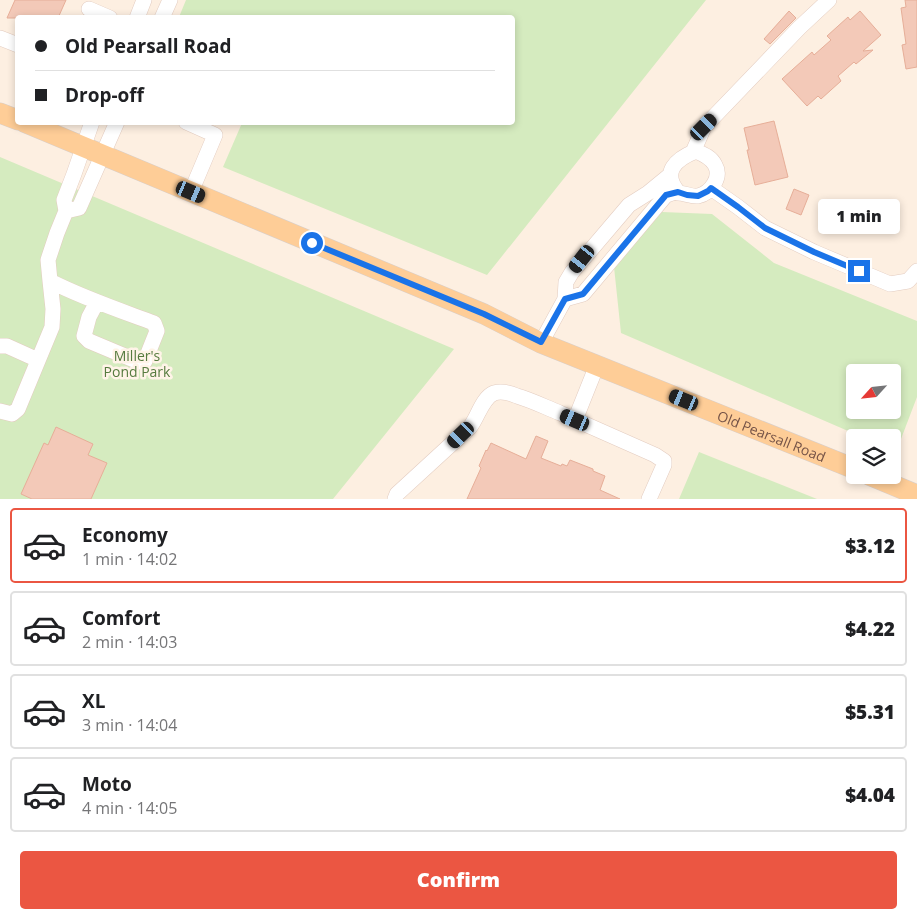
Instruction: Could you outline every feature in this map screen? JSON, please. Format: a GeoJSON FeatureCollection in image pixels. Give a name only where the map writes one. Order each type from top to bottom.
{"type":"FeatureCollection","features":[{"type":"Feature","properties":{"kind":"main road"},"geometry":{"type":"LineString","coordinates":[[0,112],[15,119]]}},
{"type":"Feature","properties":{"kind":"main road","name":"Old Pearsall Road"},"geometry":{"type":"LineString","coordinates":[[31,125],[484,314],[541,342],[596,365],[846,465]]}},
{"type":"Feature","properties":{"kind":"main road"},"geometry":{"type":"LineString","coordinates":[[891,484],[917,495]]}},
{"type":"Feature","properties":{"kind":"street"},"geometry":{"type":"LineString","coordinates":[[138,15],[144,0]]}},
{"type":"Feature","properties":{"kind":"street"},"geometry":{"type":"LineString","coordinates":[[163,15],[170,0]]}},
{"type":"Feature","properties":{"kind":"street"},"geometry":{"type":"LineString","coordinates":[[693,152],[704,127],[799,28],[829,0]]}},
{"type":"Feature","properties":{"kind":"street"},"geometry":{"type":"LineString","coordinates":[[89,9],[103,15]]}},
{"type":"Feature","properties":{"kind":"street"},"geometry":{"type":"LineString","coordinates":[[0,38],[15,44]]}},
{"type":"Feature","properties":{"kind":"street"},"geometry":{"type":"LineString","coordinates":[[0,411],[12,414],[18,409],[52,328],[53,309],[48,260],[56,233],[66,211],[64,200],[91,125]]}},
{"type":"Feature","properties":{"kind":"street"},"geometry":{"type":"LineString","coordinates":[[66,211],[79,208],[116,125]]}},
{"type":"Feature","properties":{"kind":"street"},"geometry":{"type":"LineString","coordinates":[[191,192],[215,135],[193,125]]}},
{"type":"Feature","properties":{"kind":"street"},"geometry":{"type":"LineString","coordinates":[[541,342],[565,299],[566,282],[572,272],[629,205],[648,193],[670,175],[679,159],[693,152],[696,151],[710,158],[716,166],[718,174],[711,188],[698,196],[678,192],[672,185],[670,175]]}},
{"type":"Feature","properties":{"kind":"street"},"geometry":{"type":"LineString","coordinates":[[711,188],[765,228],[814,252],[890,284],[908,281],[917,271]]}},
{"type":"Feature","properties":{"kind":"street"},"geometry":{"type":"LineString","coordinates":[[565,299],[583,294],[666,195],[678,192]]}},
{"type":"Feature","properties":{"kind":"street"},"geometry":{"type":"LineString","coordinates":[[50,281],[97,302],[154,323],[157,331],[145,361],[138,362],[88,341],[84,336],[89,317],[97,302]]}},
{"type":"Feature","properties":{"kind":"street"},"geometry":{"type":"LineString","coordinates":[[0,346],[7,346],[38,360]]}},
{"type":"Feature","properties":{"kind":"street"},"geometry":{"type":"LineString","coordinates":[[575,420],[596,365]]}},
{"type":"Feature","properties":{"kind":"street"},"geometry":{"type":"LineString","coordinates":[[395,499],[397,494],[470,427],[488,397],[500,392],[516,396],[575,420],[662,459],[664,465],[649,499]]}},
{"type":"Feature","properties":{"kind":"green space"},"geometry":{"type":"Polygon","coordinates":[[[186,0],[706,0],[487,275],[223,167],[241,125],[515,125],[515,15],[180,15],[186,0]]]}},
{"type":"Feature","properties":{"kind":"green space","name":"Miller's Pond Park"},"geometry":{"type":"Polygon","coordinates":[[[0,157],[454,349],[333,499],[0,499],[0,157]]]}},
{"type":"Feature","properties":{"kind":"green space"},"geometry":{"type":"Polygon","coordinates":[[[662,212],[712,214],[774,263],[917,321],[917,397],[901,439],[901,429],[846,430],[621,333],[614,267],[662,212]]]}},
{"type":"Feature","properties":{"kind":"green space"},"geometry":{"type":"Polygon","coordinates":[[[699,452],[817,499],[679,499],[699,452]]]}},
{"type":"Feature","properties":{"kind":"building"},"geometry":{"type":"Polygon","coordinates":[[[15,0],[66,0],[59,15],[15,15],[15,18],[7,18],[15,0]]]}},
{"type":"Feature","properties":{"kind":"building"},"geometry":{"type":"Polygon","coordinates":[[[905,0],[917,0],[917,67],[906,69],[902,45],[906,44],[901,8],[906,7],[905,0]]]}},
{"type":"Feature","properties":{"kind":"building"},"geometry":{"type":"Polygon","coordinates":[[[789,11],[796,18],[770,44],[764,39],[789,11]]]}},
{"type":"Feature","properties":{"kind":"building"},"geometry":{"type":"Polygon","coordinates":[[[860,11],[881,35],[863,51],[873,50],[856,64],[854,62],[838,76],[841,81],[821,99],[818,96],[807,106],[782,79],[812,52],[814,55],[831,40],[827,36],[848,17],[850,20],[860,11]]]}},
{"type":"Feature","properties":{"kind":"building"},"geometry":{"type":"Polygon","coordinates":[[[774,121],[788,177],[755,185],[744,128],[774,121]]]}},
{"type":"Feature","properties":{"kind":"building"},"geometry":{"type":"Polygon","coordinates":[[[794,189],[809,195],[801,215],[786,209],[794,189]]]}},
{"type":"Feature","properties":{"kind":"building"},"geometry":{"type":"Polygon","coordinates":[[[56,427],[93,444],[88,455],[107,463],[91,499],[32,499],[21,494],[44,443],[48,445],[56,427]]]}},
{"type":"Feature","properties":{"kind":"building"},"geometry":{"type":"Polygon","coordinates":[[[536,436],[548,441],[541,458],[561,466],[562,464],[567,466],[570,460],[593,469],[593,471],[605,476],[600,490],[620,499],[467,499],[481,468],[479,466],[491,443],[526,459],[536,436]]]}},
{"type":"Feature","properties":{"kind":"route"},"geometry":{"type":"LineString","coordinates":[[312,243],[484,314],[541,342],[565,299],[583,294],[666,195],[678,192],[698,196],[711,188],[765,228],[859,271]]}}]}
